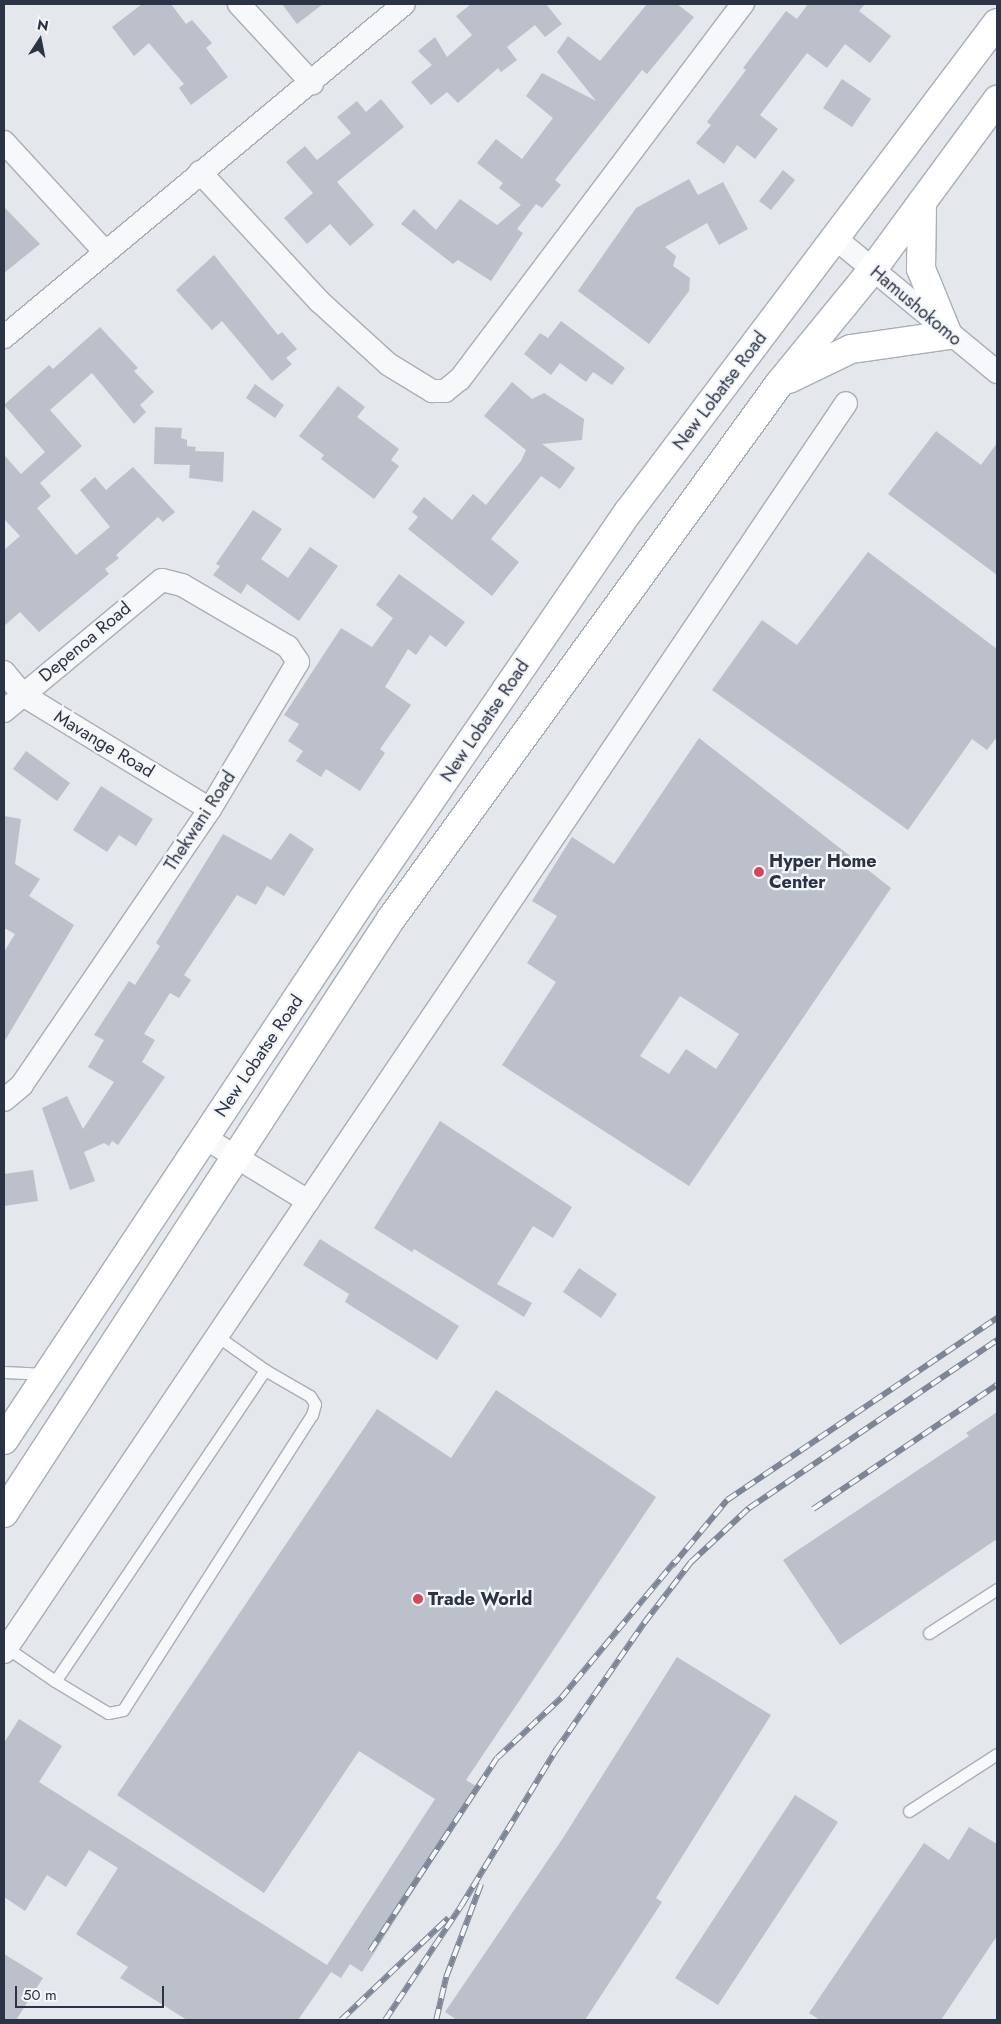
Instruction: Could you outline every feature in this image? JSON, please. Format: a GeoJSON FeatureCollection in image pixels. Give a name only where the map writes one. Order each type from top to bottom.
{"type":"FeatureCollection","features":[{"type":"Feature","properties":{"kind":"main road","name":"New Lobatse Road"},"geometry":{"type":"LineString","coordinates":[[4,1440],[205,1138],[629,512],[997,23]]}},
{"type":"Feature","properties":{"kind":"main road"},"geometry":{"type":"LineString","coordinates":[[4,1513],[391,919],[779,384],[873,269],[997,100]]}},
{"type":"Feature","properties":{"kind":"main road"},"geometry":{"type":"LineString","coordinates":[[779,384],[851,349],[948,335],[921,269],[922,202]]}},
{"type":"Feature","properties":{"kind":"main road"},"geometry":{"type":"LineString","coordinates":[[48,1374],[81,1394]]}},
{"type":"Feature","properties":{"kind":"street"},"geometry":{"type":"LineString","coordinates":[[239,4],[312,84]]}},
{"type":"Feature","properties":{"kind":"street"},"geometry":{"type":"LineString","coordinates":[[4,337],[200,172],[312,84],[404,4]]}},
{"type":"Feature","properties":{"kind":"street"},"geometry":{"type":"LineString","coordinates":[[200,172],[319,301],[388,364],[432,391],[446,391],[460,379],[743,4]]}},
{"type":"Feature","properties":{"kind":"street"},"geometry":{"type":"LineString","coordinates":[[4,142],[105,252]]}},
{"type":"Feature","properties":{"kind":"street","name":"Hamushokomo"},"geometry":{"type":"LineString","coordinates":[[835,238],[948,335],[997,372]]}},
{"type":"Feature","properties":{"kind":"street"},"geometry":{"type":"LineString","coordinates":[[5,1650],[846,403]]}},
{"type":"Feature","properties":{"kind":"street","name":"Depenoa Road"},"geometry":{"type":"LineString","coordinates":[[4,711],[155,583],[168,580]]}},
{"type":"Feature","properties":{"kind":"street","name":"Thekwani Road"},"geometry":{"type":"LineString","coordinates":[[4,1100],[22,1085],[210,809],[298,662],[288,646],[168,580]]}},
{"type":"Feature","properties":{"kind":"street","name":"Mavange Road"},"geometry":{"type":"LineString","coordinates":[[4,672],[23,695],[210,809]]}},
{"type":"Feature","properties":{"kind":"street"},"geometry":{"type":"LineString","coordinates":[[205,1138],[308,1201]]}},
{"type":"Feature","properties":{"kind":"lane"},"geometry":{"type":"LineString","coordinates":[[5,1650],[108,1714],[123,1710],[312,1415],[314,1404],[310,1396],[265,1370],[217,1336]]}},
{"type":"Feature","properties":{"kind":"lane"},"geometry":{"type":"LineString","coordinates":[[55,1681],[265,1370]]}},
{"type":"Feature","properties":{"kind":"lane"},"geometry":{"type":"LineString","coordinates":[[4,1372],[48,1374]]}},
{"type":"Feature","properties":{"kind":"lane"},"geometry":{"type":"LineString","coordinates":[[929,1633],[997,1589]]}},
{"type":"Feature","properties":{"kind":"lane"},"geometry":{"type":"LineString","coordinates":[[909,1811],[997,1754]]}},
{"type":"Feature","properties":{"kind":"building"},"geometry":{"type":"Polygon","coordinates":[[[142,4],[171,4],[186,24],[192,20],[212,43],[206,48],[228,77],[191,105],[179,88],[184,84],[149,43],[134,56],[112,27],[142,4]]]}},
{"type":"Feature","properties":{"kind":"building"},"geometry":{"type":"Polygon","coordinates":[[[282,4],[323,4],[297,24],[282,4]]]}},
{"type":"Feature","properties":{"kind":"building"},"geometry":{"type":"Polygon","coordinates":[[[471,4],[546,4],[562,24],[545,37],[535,25],[507,47],[517,60],[501,72],[498,68],[458,103],[447,92],[431,105],[411,82],[432,65],[418,51],[435,37],[447,57],[472,35],[456,16],[471,4]]]}},
{"type":"Feature","properties":{"kind":"building"},"geometry":{"type":"Polygon","coordinates":[[[647,4],[677,4],[694,17],[647,74],[642,70],[555,180],[561,185],[542,208],[536,204],[517,229],[523,233],[491,281],[458,260],[453,264],[401,224],[414,209],[436,230],[460,199],[497,225],[521,205],[499,188],[503,183],[477,163],[496,139],[522,159],[553,118],[526,96],[542,73],[596,101],[557,52],[568,36],[600,61],[647,4]]]}},
{"type":"Feature","properties":{"kind":"building"},"geometry":{"type":"Polygon","coordinates":[[[808,4],[865,4],[859,11],[891,36],[870,63],[845,44],[827,68],[807,53],[760,115],[778,129],[755,159],[737,145],[724,164],[696,143],[711,125],[707,122],[746,70],[743,68],[786,11],[797,19],[808,4]]]}},
{"type":"Feature","properties":{"kind":"building"},"geometry":{"type":"Polygon","coordinates":[[[842,79],[871,99],[852,127],[823,108],[842,79]]]}},
{"type":"Feature","properties":{"kind":"building"},"geometry":{"type":"Polygon","coordinates":[[[381,99],[404,127],[337,182],[374,225],[350,246],[330,224],[307,244],[284,218],[313,193],[286,162],[305,146],[317,160],[351,133],[337,117],[357,101],[366,112],[381,99]]]}},
{"type":"Feature","properties":{"kind":"building"},"geometry":{"type":"Polygon","coordinates":[[[783,170],[795,180],[771,210],[759,201],[783,170]]]}},
{"type":"Feature","properties":{"kind":"building"},"geometry":{"type":"Polygon","coordinates":[[[689,179],[698,195],[723,182],[748,229],[719,245],[707,223],[665,247],[676,256],[673,266],[690,278],[689,291],[649,344],[578,291],[636,208],[689,179]]]}},
{"type":"Feature","properties":{"kind":"building"},"geometry":{"type":"Polygon","coordinates":[[[4,207],[40,244],[4,273],[4,207]]]}},
{"type":"Feature","properties":{"kind":"building"},"geometry":{"type":"Polygon","coordinates":[[[214,255],[278,335],[282,332],[297,349],[286,358],[292,364],[272,381],[222,321],[212,330],[176,290],[214,255]]]}},
{"type":"Feature","properties":{"kind":"building"},"geometry":{"type":"Polygon","coordinates":[[[561,321],[625,368],[612,385],[593,372],[586,382],[560,363],[551,375],[524,354],[540,333],[548,338],[561,321]]]}},
{"type":"Feature","properties":{"kind":"building"},"geometry":{"type":"Polygon","coordinates":[[[100,327],[138,368],[134,371],[154,392],[140,405],[146,412],[134,424],[92,373],[50,410],[82,446],[40,483],[51,496],[37,508],[76,555],[110,527],[80,490],[95,477],[106,490],[133,467],[175,512],[163,522],[158,517],[116,555],[119,558],[105,569],[109,574],[39,632],[20,612],[4,626],[4,550],[20,536],[4,519],[4,455],[21,474],[45,452],[4,405],[49,365],[53,369],[100,327]]]}},
{"type":"Feature","properties":{"kind":"building"},"geometry":{"type":"Polygon","coordinates":[[[512,382],[532,399],[544,393],[584,419],[582,440],[542,444],[575,468],[560,489],[541,476],[491,539],[519,562],[492,596],[408,529],[418,517],[412,512],[424,497],[452,520],[473,494],[486,505],[521,461],[526,450],[484,416],[512,382]]]}},
{"type":"Feature","properties":{"kind":"building"},"geometry":{"type":"Polygon","coordinates":[[[255,384],[284,405],[275,418],[246,398],[255,384]]]}},
{"type":"Feature","properties":{"kind":"building"},"geometry":{"type":"Polygon","coordinates":[[[338,386],[365,407],[357,417],[399,449],[391,460],[399,466],[374,499],[321,459],[324,455],[299,436],[338,386]]]}},
{"type":"Feature","properties":{"kind":"building"},"geometry":{"type":"Polygon","coordinates":[[[155,427],[182,428],[181,438],[187,440],[187,446],[196,447],[195,451],[224,452],[223,482],[189,478],[190,465],[154,464],[155,427]]]}},
{"type":"Feature","properties":{"kind":"building"},"geometry":{"type":"Polygon","coordinates":[[[936,431],[981,465],[997,443],[997,575],[888,494],[936,431]]]}},
{"type":"Feature","properties":{"kind":"building"},"geometry":{"type":"Polygon","coordinates":[[[253,510],[282,529],[261,559],[288,578],[310,547],[338,566],[299,621],[247,584],[241,594],[213,575],[220,566],[216,564],[253,510]]]}},
{"type":"Feature","properties":{"kind":"building"},"geometry":{"type":"Polygon","coordinates":[[[868,552],[997,649],[997,737],[987,750],[972,739],[908,830],[712,690],[762,620],[797,645],[868,552]]]}},
{"type":"Feature","properties":{"kind":"building"},"geometry":{"type":"Polygon","coordinates":[[[399,574],[465,622],[446,647],[430,635],[416,655],[408,649],[385,687],[411,705],[380,749],[385,753],[360,791],[326,769],[321,777],[296,761],[303,751],[288,741],[299,724],[284,715],[341,628],[372,647],[393,618],[376,605],[399,574]]]}},
{"type":"Feature","properties":{"kind":"building"},"geometry":{"type":"Polygon","coordinates":[[[699,738],[891,888],[689,1186],[502,1065],[556,982],[527,963],[557,916],[532,901],[572,837],[614,864],[699,738]],[[680,996],[640,1056],[669,1074],[686,1049],[716,1069],[739,1034],[680,996]]]}},
{"type":"Feature","properties":{"kind":"building"},"geometry":{"type":"Polygon","coordinates":[[[26,751],[70,783],[57,801],[13,769],[26,751]]]}},
{"type":"Feature","properties":{"kind":"building"},"geometry":{"type":"Polygon","coordinates":[[[101,786],[153,819],[136,846],[119,835],[107,852],[73,830],[101,786]]]}},
{"type":"Feature","properties":{"kind":"building"},"geometry":{"type":"Polygon","coordinates":[[[4,816],[21,819],[15,864],[40,879],[29,896],[74,925],[4,1042],[4,952],[15,934],[4,928],[4,816]]]}},
{"type":"Feature","properties":{"kind":"building"},"geometry":{"type":"Polygon","coordinates":[[[290,833],[314,849],[284,896],[267,886],[256,905],[237,895],[184,975],[191,980],[179,998],[170,993],[144,1034],[155,1040],[142,1062],[165,1077],[118,1145],[112,1141],[109,1146],[104,1143],[84,1152],[95,1181],[70,1190],[42,1108],[67,1096],[83,1129],[114,1082],[88,1067],[104,1040],[94,1035],[129,981],[135,985],[160,946],[156,943],[223,834],[271,860],[290,833]]]}},
{"type":"Feature","properties":{"kind":"building"},"geometry":{"type":"Polygon","coordinates":[[[440,1121],[572,1207],[553,1238],[533,1226],[497,1284],[532,1303],[524,1317],[414,1249],[412,1252],[374,1228],[440,1121]]]}},
{"type":"Feature","properties":{"kind":"building"},"geometry":{"type":"Polygon","coordinates":[[[33,1170],[38,1201],[4,1206],[4,1174],[33,1170]]]}},
{"type":"Feature","properties":{"kind":"building"},"geometry":{"type":"Polygon","coordinates":[[[320,1239],[459,1326],[437,1360],[345,1302],[349,1294],[303,1265],[320,1239]]]}},
{"type":"Feature","properties":{"kind":"building"},"geometry":{"type":"Polygon","coordinates":[[[579,1268],[617,1294],[601,1318],[563,1292],[579,1268]]]}},
{"type":"Feature","properties":{"kind":"building","name":"Trade World"},"geometry":{"type":"Polygon","coordinates":[[[496,1390],[656,1497],[466,1780],[479,1788],[362,1972],[350,1964],[341,1978],[331,1972],[298,2020],[187,2020],[120,1978],[128,1967],[76,1934],[118,1868],[89,1850],[66,1887],[47,1875],[25,1911],[4,1897],[4,1743],[19,1719],[62,1746],[39,1782],[327,1965],[435,1799],[359,1751],[264,1893],[117,1795],[377,1409],[451,1458],[496,1390]]]}},
{"type":"Feature","properties":{"kind":"building"},"geometry":{"type":"Polygon","coordinates":[[[997,1412],[997,1539],[840,1645],[783,1560],[969,1436],[966,1433],[997,1412]]]}},
{"type":"Feature","properties":{"kind":"building"},"geometry":{"type":"Polygon","coordinates":[[[677,1657],[771,1715],[656,1898],[662,1902],[585,2020],[457,2020],[445,2012],[563,1838],[677,1657]]]}},
{"type":"Feature","properties":{"kind":"building"},"geometry":{"type":"Polygon","coordinates":[[[795,1795],[838,1822],[718,2005],[675,1978],[795,1795]]]}},
{"type":"Feature","properties":{"kind":"building"},"geometry":{"type":"Polygon","coordinates":[[[969,1827],[997,1844],[997,1936],[941,2020],[820,2020],[809,2013],[924,1843],[949,1860],[969,1827]]]}},
{"type":"Feature","properties":{"kind":"building"},"geometry":{"type":"Polygon","coordinates":[[[4,1954],[43,1978],[16,2020],[4,2020],[4,1954]]]}},
{"type":"Feature","properties":{"kind":"railway"},"geometry":{"type":"LineString","coordinates":[[672,1566],[727,1500],[997,1318]]}},
{"type":"Feature","properties":{"kind":"railway"},"geometry":{"type":"LineString","coordinates":[[385,2020],[461,1906],[556,1750],[644,1623],[691,1562],[749,1508],[997,1340]]}},
{"type":"Feature","properties":{"kind":"railway"},"geometry":{"type":"LineString","coordinates":[[813,1509],[997,1385]]}},
{"type":"Feature","properties":{"kind":"railway"},"geometry":{"type":"LineString","coordinates":[[370,1951],[497,1758],[561,1698],[675,1561]]}},
{"type":"Feature","properties":{"kind":"railway"},"geometry":{"type":"LineString","coordinates":[[436,2020],[446,1977],[481,1884]]}},
{"type":"Feature","properties":{"kind":"railway"},"geometry":{"type":"LineString","coordinates":[[341,2020],[448,1918]]}},
{"type":"Feature","properties":{"kind":"place","name":"Hyper Home Center"},"geometry":{"type":"Point","coordinates":[759,872]}},
{"type":"Feature","properties":{"kind":"place","name":"Trade World"},"geometry":{"type":"Point","coordinates":[418,1599]}}]}
